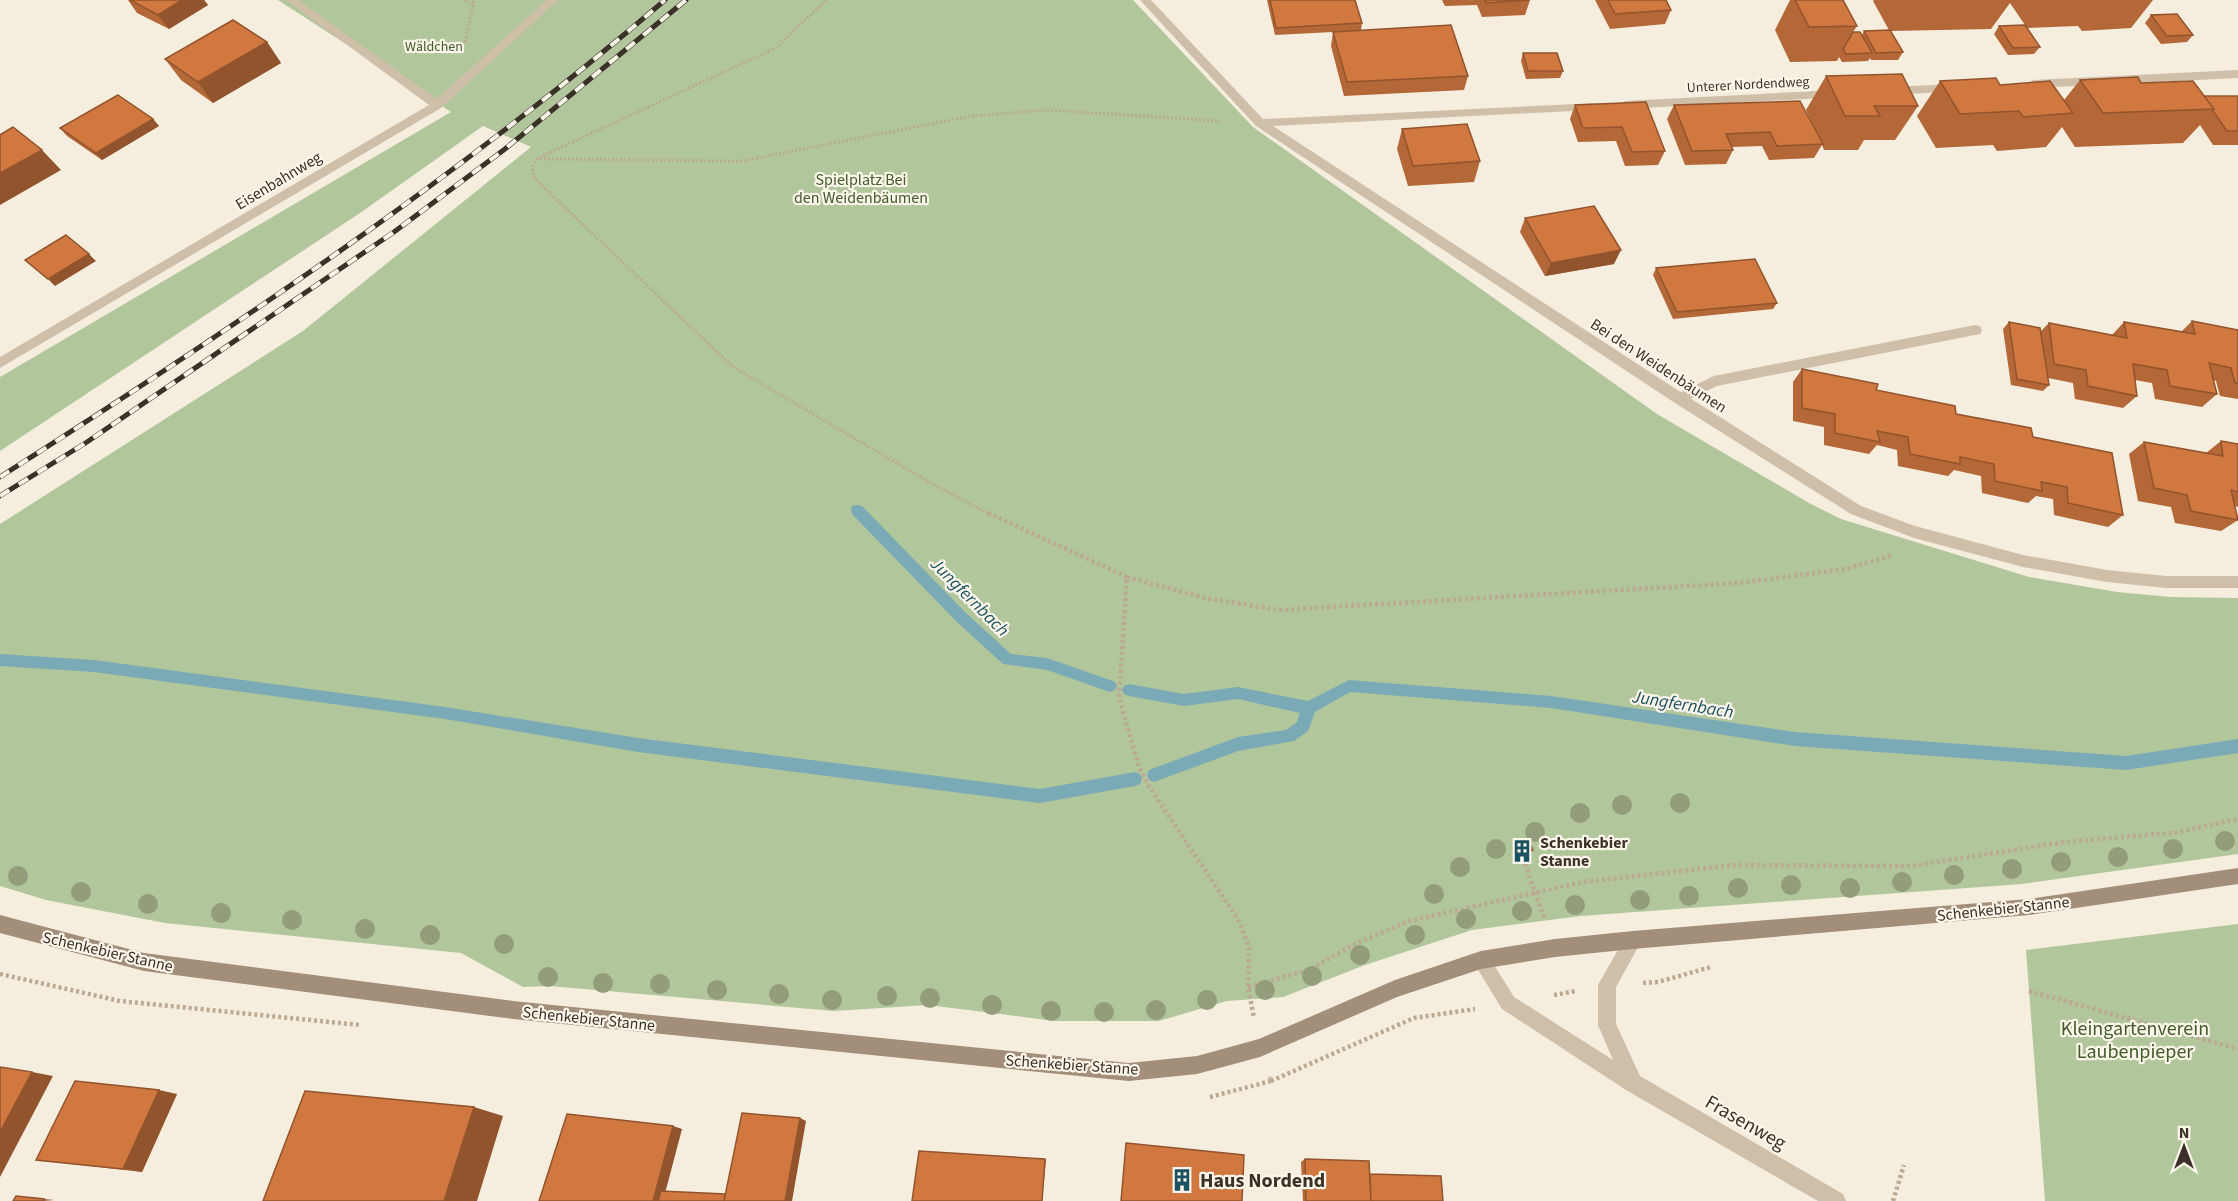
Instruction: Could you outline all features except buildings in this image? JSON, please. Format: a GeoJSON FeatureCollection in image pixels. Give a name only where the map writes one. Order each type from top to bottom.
{"type":"FeatureCollection","features":[{"type":"Feature","properties":{"kind":"street"},"geometry":{"type":"LineString","coordinates":[[291,0],[437,105]]}},
{"type":"Feature","properties":{"kind":"street","name":"Eisenbahnweg"},"geometry":{"type":"LineString","coordinates":[[0,363],[437,105],[553,0]]}},
{"type":"Feature","properties":{"kind":"street","name":"Bei den Weidenbäumen"},"geometry":{"type":"LineString","coordinates":[[1145,0],[1260,123],[1680,399],[1856,510],[1914,532],[2023,561],[2107,576],[2166,582],[2238,582]]}},
{"type":"Feature","properties":{"kind":"street"},"geometry":{"type":"LineString","coordinates":[[2023,85],[2238,74]]}},
{"type":"Feature","properties":{"kind":"street"},"geometry":{"type":"LineString","coordinates":[[1880,92],[1964,88]]}},
{"type":"Feature","properties":{"kind":"street","name":"Unterer Nordendweg"},"geometry":{"type":"LineString","coordinates":[[1260,123],[1844,94]]}},
{"type":"Feature","properties":{"kind":"street"},"geometry":{"type":"LineString","coordinates":[[1680,399],[1714,381],[1976,330]]}},
{"type":"Feature","properties":{"kind":"street","name":"Schenkebier Stanne"},"geometry":{"type":"LineString","coordinates":[[0,924],[155,964],[513,1010],[1129,1072],[1197,1065],[1260,1048],[1395,989],[1481,960],[1555,948],[1633,940],[2029,907],[2238,876]]}},
{"type":"Feature","properties":{"kind":"street"},"geometry":{"type":"LineString","coordinates":[[1633,940],[1607,985],[1607,1026],[1634,1083]]}},
{"type":"Feature","properties":{"kind":"street","name":"Frasenweg"},"geometry":{"type":"LineString","coordinates":[[1481,960],[1508,1004],[1634,1083],[1836,1201]]}},
{"type":"Feature","properties":{"kind":"path"},"geometry":{"type":"LineString","coordinates":[[465,0],[473,5]]}},
{"type":"Feature","properties":{"kind":"path"},"geometry":{"type":"LineString","coordinates":[[467,33],[474,0]]}},
{"type":"Feature","properties":{"kind":"path"},"geometry":{"type":"LineString","coordinates":[[826,0],[776,48],[538,159],[532,167],[535,179],[733,367],[1016,528],[1127,578],[1204,598],[1279,610],[1738,583],[1846,569],[1884,558],[1910,547],[1914,532]]}},
{"type":"Feature","properties":{"kind":"path"},"geometry":{"type":"LineString","coordinates":[[538,159],[742,161],[971,116],[1048,110],[1260,123]]}},
{"type":"Feature","properties":{"kind":"path"},"geometry":{"type":"LineString","coordinates":[[1127,578],[1119,698],[1139,767],[1160,806],[1239,921],[1249,948],[1248,987],[1260,1048]]}},
{"type":"Feature","properties":{"kind":"path"},"geometry":{"type":"LineString","coordinates":[[1248,987],[1311,969],[1353,945],[1409,921],[1583,882],[1735,866],[1912,866],[2064,842],[2173,833],[2238,819]]}},
{"type":"Feature","properties":{"kind":"path"},"geometry":{"type":"LineString","coordinates":[[1525,864],[1555,948]]}},
{"type":"Feature","properties":{"kind":"path"},"geometry":{"type":"LineString","coordinates":[[1271,1081],[1414,1018],[1508,1004],[1607,985],[1658,982],[1717,966]]}},
{"type":"Feature","properties":{"kind":"path"},"geometry":{"type":"LineString","coordinates":[[2029,991],[2238,1049]]}},
{"type":"Feature","properties":{"kind":"path"},"geometry":{"type":"LineString","coordinates":[[1893,1201],[1904,1165]]}},
{"type":"Feature","properties":{"kind":"green space"},"geometry":{"type":"Polygon","coordinates":[[[278,0],[1133,0],[1253,127],[1657,414],[1809,503],[1841,519],[2029,577],[2117,592],[2171,597],[2238,598],[2238,854],[2022,884],[1581,916],[1472,930],[1365,965],[1283,997],[1227,1001],[1159,1021],[1055,1021],[928,1005],[834,1011],[550,986],[523,987],[461,953],[165,923],[46,900],[0,886],[0,524],[303,331],[531,147],[483,126],[360,213],[0,451],[0,377],[451,112],[278,0]]]}},
{"type":"Feature","properties":{"kind":"green space","name":"Kleingartenverein Laubenpieper"},"geometry":{"type":"Polygon","coordinates":[[[2238,924],[2238,1201],[2045,1201],[2026,950],[2238,924]]]}},
{"type":"Feature","properties":{"kind":"waterway","name":"Jungfernbach"},"geometry":{"type":"LineString","coordinates":[[857,510],[962,618],[1008,660],[1047,664],[1110,686]]}},
{"type":"Feature","properties":{"kind":"waterway"},"geometry":{"type":"LineString","coordinates":[[0,660],[94,666],[445,713],[638,745],[1040,796],[1135,779]]}},
{"type":"Feature","properties":{"kind":"waterway","name":"Jungfernbach"},"geometry":{"type":"LineString","coordinates":[[1309,708],[1349,686],[1551,702],[1795,739],[2126,763],[2238,746]]}},
{"type":"Feature","properties":{"kind":"waterway","name":"Jungfernbach"},"geometry":{"type":"LineString","coordinates":[[1129,690],[1184,700],[1238,693],[1309,708]]}},
{"type":"Feature","properties":{"kind":"waterway"},"geometry":{"type":"LineString","coordinates":[[1154,775],[1238,744],[1289,736],[1303,726],[1309,708]]}},
{"type":"Feature","properties":{"kind":"railway"},"geometry":{"type":"LineString","coordinates":[[0,477],[257,309],[425,190],[587,65],[665,0]]}},
{"type":"Feature","properties":{"kind":"railway"},"geometry":{"type":"LineString","coordinates":[[0,496],[87,442],[394,232],[505,149],[686,0]]}},
{"type":"Feature","properties":{"kind":"place","name":"Schenkebier Stanne"},"geometry":{"type":"Point","coordinates":[1522,851]}},
{"type":"Feature","properties":{"kind":"place","name":"Haus Nordend"},"geometry":{"type":"Point","coordinates":[1182,1180]}},
{"type":"Feature","properties":{"kind":"park label","name":"Wäldchen"},"geometry":{"type":"Point","coordinates":[434,46]}},
{"type":"Feature","properties":{"kind":"park label","name":"Spielplatz Bei den Weidenbäumen"},"geometry":{"type":"Point","coordinates":[861,188]}}]}
